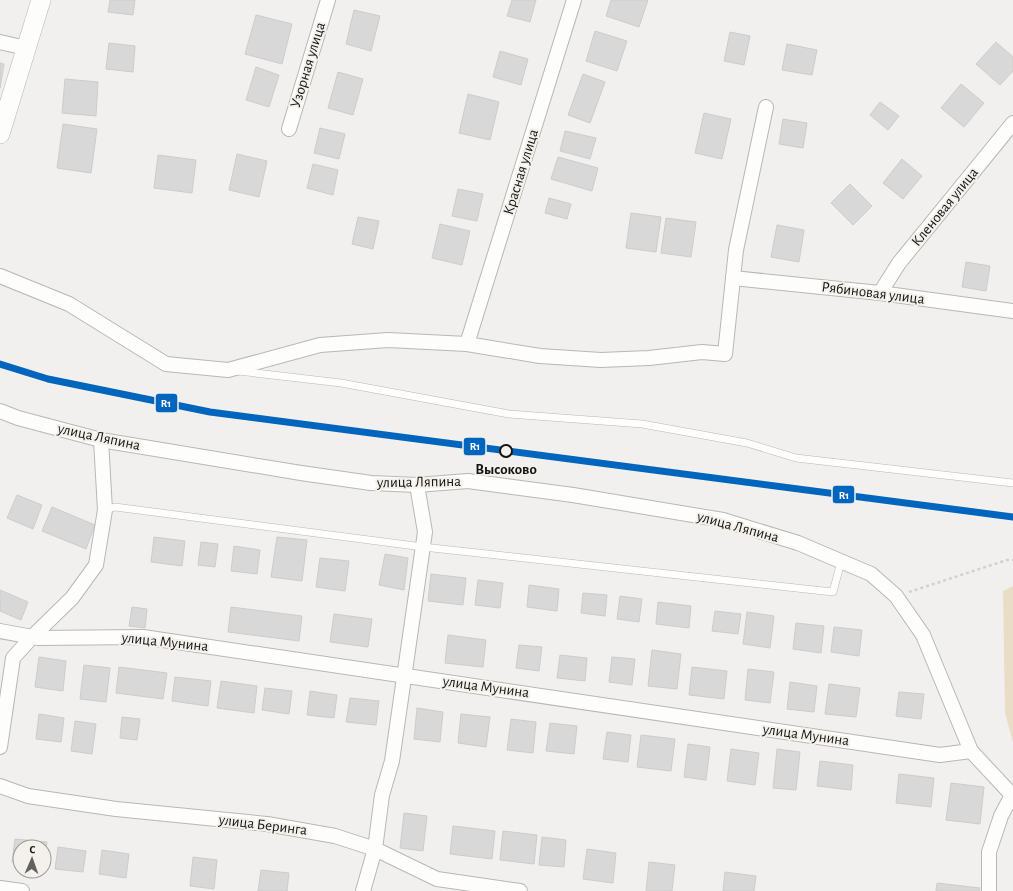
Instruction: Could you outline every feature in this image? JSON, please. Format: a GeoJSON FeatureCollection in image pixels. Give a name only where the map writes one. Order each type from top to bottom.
{"type":"FeatureCollection","features":[{"type":"Feature","properties":{"kind":"street"},"geometry":{"type":"LineString","coordinates":[[0,134],[41,0]]}},
{"type":"Feature","properties":{"kind":"street","name":"Узорная улица"},"geometry":{"type":"LineString","coordinates":[[289,130],[328,0]]}},
{"type":"Feature","properties":{"kind":"street","name":"Красная улица"},"geometry":{"type":"LineString","coordinates":[[467,344],[574,0]]}},
{"type":"Feature","properties":{"kind":"street"},"geometry":{"type":"LineString","coordinates":[[0,42],[26,48]]}},
{"type":"Feature","properties":{"kind":"street"},"geometry":{"type":"LineString","coordinates":[[0,276],[69,304],[166,364],[228,370],[320,345],[388,340],[467,344],[540,356],[601,360],[649,358],[702,352],[725,354],[736,250],[766,107]]}},
{"type":"Feature","properties":{"kind":"street","name":"Кленовая улица"},"geometry":{"type":"LineString","coordinates":[[880,293],[899,263],[1013,124]]}},
{"type":"Feature","properties":{"kind":"street","name":"Рябиновая улица"},"geometry":{"type":"LineString","coordinates":[[733,278],[880,293],[1013,311]]}},
{"type":"Feature","properties":{"kind":"street","name":"улица Ляпина"},"geometry":{"type":"LineString","coordinates":[[0,411],[18,418],[102,440],[364,482],[417,485],[468,481],[573,495],[723,520],[798,543],[871,574],[896,596],[922,635],[971,751]]}},
{"type":"Feature","properties":{"kind":"street"},"geometry":{"type":"LineString","coordinates":[[0,747],[13,658],[72,598],[96,565],[105,510],[102,440]]}},
{"type":"Feature","properties":{"kind":"street"},"geometry":{"type":"LineString","coordinates":[[363,891],[375,849],[382,795],[392,761],[425,532],[417,485]]}},
{"type":"Feature","properties":{"kind":"street","name":"улица Мунина"},"geometry":{"type":"LineString","coordinates":[[0,631],[32,637],[143,637],[940,755],[971,751]]}},
{"type":"Feature","properties":{"kind":"street"},"geometry":{"type":"LineString","coordinates":[[971,751],[1013,795],[1001,816],[989,852],[989,891]]}},
{"type":"Feature","properties":{"kind":"street","name":"улица Беринга"},"geometry":{"type":"LineString","coordinates":[[0,786],[28,796],[116,809],[267,824],[336,836],[375,849],[437,879],[520,891]]}},
{"type":"Feature","properties":{"kind":"street"},"geometry":{"type":"LineString","coordinates":[[0,888],[22,891]]}},
{"type":"Feature","properties":{"kind":"lane"},"geometry":{"type":"LineString","coordinates":[[228,370],[341,383],[509,414],[642,424],[747,443],[796,458],[1013,483]]}},
{"type":"Feature","properties":{"kind":"lane"},"geometry":{"type":"LineString","coordinates":[[105,510],[115,507],[422,547],[834,592],[841,562]]}},
{"type":"Feature","properties":{"kind":"path"},"geometry":{"type":"LineString","coordinates":[[896,596],[1007,560],[1013,560]]}},
{"type":"Feature","properties":{"kind":"shaded area"},"geometry":{"type":"Polygon","coordinates":[[[1013,586],[1013,743],[1005,713],[1003,591],[1013,586]]]}},
{"type":"Feature","properties":{"kind":"building"},"geometry":{"type":"Polygon","coordinates":[[[110,0],[135,0],[133,15],[108,12],[110,0]]]}},
{"type":"Feature","properties":{"kind":"building"},"geometry":{"type":"Polygon","coordinates":[[[512,0],[536,0],[530,22],[507,16],[512,0]]]}},
{"type":"Feature","properties":{"kind":"building"},"geometry":{"type":"Polygon","coordinates":[[[611,0],[648,0],[639,27],[606,16],[611,0]]]}},
{"type":"Feature","properties":{"kind":"building"},"geometry":{"type":"Polygon","coordinates":[[[354,10],[380,16],[371,51],[346,44],[354,10]]]}},
{"type":"Feature","properties":{"kind":"building"},"geometry":{"type":"Polygon","coordinates":[[[256,15],[292,24],[282,64],[245,54],[256,15]]]}},
{"type":"Feature","properties":{"kind":"building"},"geometry":{"type":"Polygon","coordinates":[[[595,31],[627,41],[617,71],[586,61],[595,31]]]}},
{"type":"Feature","properties":{"kind":"building"},"geometry":{"type":"Polygon","coordinates":[[[730,32],[750,36],[744,65],[724,61],[730,32]]]}},
{"type":"Feature","properties":{"kind":"building"},"geometry":{"type":"Polygon","coordinates":[[[996,42],[1013,57],[1013,71],[1000,85],[976,64],[996,42]]]}},
{"type":"Feature","properties":{"kind":"building"},"geometry":{"type":"Polygon","coordinates":[[[109,43],[135,46],[133,72],[106,69],[109,43]]]}},
{"type":"Feature","properties":{"kind":"building"},"geometry":{"type":"Polygon","coordinates":[[[787,44],[817,50],[812,75],[782,70],[787,44]]]}},
{"type":"Feature","properties":{"kind":"building"},"geometry":{"type":"Polygon","coordinates":[[[500,51],[528,59],[521,85],[493,77],[500,51]]]}},
{"type":"Feature","properties":{"kind":"building"},"geometry":{"type":"Polygon","coordinates":[[[0,63],[4,64],[0,88],[0,63]]]}},
{"type":"Feature","properties":{"kind":"building"},"geometry":{"type":"Polygon","coordinates":[[[256,67],[279,75],[269,107],[246,100],[256,67]]]}},
{"type":"Feature","properties":{"kind":"building"},"geometry":{"type":"Polygon","coordinates":[[[338,72],[363,79],[353,115],[328,108],[338,72]]]}},
{"type":"Feature","properties":{"kind":"building"},"geometry":{"type":"Polygon","coordinates":[[[583,74],[605,82],[590,123],[568,115],[583,74]]]}},
{"type":"Feature","properties":{"kind":"building"},"geometry":{"type":"Polygon","coordinates":[[[65,79],[98,82],[96,116],[62,113],[65,79]]]}},
{"type":"Feature","properties":{"kind":"building"},"geometry":{"type":"Polygon","coordinates":[[[961,84],[984,103],[964,127],[941,108],[961,84]]]}},
{"type":"Feature","properties":{"kind":"building"},"geometry":{"type":"Polygon","coordinates":[[[468,94],[499,102],[490,140],[459,133],[468,94]]]}},
{"type":"Feature","properties":{"kind":"building"},"geometry":{"type":"Polygon","coordinates":[[[880,102],[899,116],[888,130],[870,115],[880,102]]]}},
{"type":"Feature","properties":{"kind":"building"},"geometry":{"type":"Polygon","coordinates":[[[704,113],[731,119],[722,159],[695,153],[704,113]]]}},
{"type":"Feature","properties":{"kind":"building"},"geometry":{"type":"Polygon","coordinates":[[[783,119],[807,123],[803,148],[779,144],[783,119]]]}},
{"type":"Feature","properties":{"kind":"building"},"geometry":{"type":"Polygon","coordinates":[[[63,124],[97,129],[91,173],[57,168],[63,124]]]}},
{"type":"Feature","properties":{"kind":"building"},"geometry":{"type":"Polygon","coordinates":[[[320,128],[345,134],[339,159],[314,153],[320,128]]]}},
{"type":"Feature","properties":{"kind":"building"},"geometry":{"type":"Polygon","coordinates":[[[565,131],[596,138],[590,159],[560,151],[565,131]]]}},
{"type":"Feature","properties":{"kind":"building"},"geometry":{"type":"Polygon","coordinates":[[[237,154],[267,161],[259,197],[229,190],[237,154]]]}},
{"type":"Feature","properties":{"kind":"building"},"geometry":{"type":"Polygon","coordinates":[[[158,155],[196,160],[192,193],[154,188],[158,155]]]}},
{"type":"Feature","properties":{"kind":"building"},"geometry":{"type":"Polygon","coordinates":[[[558,157],[598,168],[592,191],[551,179],[558,157]]]}},
{"type":"Feature","properties":{"kind":"building"},"geometry":{"type":"Polygon","coordinates":[[[902,159],[922,176],[903,199],[883,183],[902,159]]]}},
{"type":"Feature","properties":{"kind":"building"},"geometry":{"type":"Polygon","coordinates":[[[313,164],[338,170],[333,195],[307,188],[313,164]]]}},
{"type":"Feature","properties":{"kind":"building"},"geometry":{"type":"Polygon","coordinates":[[[850,184],[872,206],[853,225],[831,203],[850,184]]]}},
{"type":"Feature","properties":{"kind":"building"},"geometry":{"type":"Polygon","coordinates":[[[458,189],[483,194],[477,221],[452,216],[458,189]]]}},
{"type":"Feature","properties":{"kind":"building"},"geometry":{"type":"Polygon","coordinates":[[[549,198],[571,204],[567,219],[545,213],[549,198]]]}},
{"type":"Feature","properties":{"kind":"building"},"geometry":{"type":"Polygon","coordinates":[[[631,213],[661,217],[656,252],[626,248],[631,213]]]}},
{"type":"Feature","properties":{"kind":"building"},"geometry":{"type":"Polygon","coordinates":[[[358,217],[379,221],[373,249],[352,244],[358,217]]]}},
{"type":"Feature","properties":{"kind":"building"},"geometry":{"type":"Polygon","coordinates":[[[666,218],[696,222],[691,257],[661,253],[666,218]]]}},
{"type":"Feature","properties":{"kind":"building"},"geometry":{"type":"Polygon","coordinates":[[[440,224],[470,231],[462,265],[432,258],[440,224]]]}},
{"type":"Feature","properties":{"kind":"building"},"geometry":{"type":"Polygon","coordinates":[[[777,225],[804,230],[799,262],[771,257],[777,225]]]}},
{"type":"Feature","properties":{"kind":"building"},"geometry":{"type":"Polygon","coordinates":[[[966,262],[990,266],[986,291],[962,287],[966,262]]]}},
{"type":"Feature","properties":{"kind":"building"},"geometry":{"type":"Polygon","coordinates":[[[17,495],[42,505],[33,529],[7,518],[17,495]]]}},
{"type":"Feature","properties":{"kind":"building"},"geometry":{"type":"Polygon","coordinates":[[[52,507],[95,525],[86,549],[42,531],[52,507]]]}},
{"type":"Feature","properties":{"kind":"building"},"geometry":{"type":"Polygon","coordinates":[[[154,537],[185,541],[182,566],[151,562],[154,537]]]}},
{"type":"Feature","properties":{"kind":"building"},"geometry":{"type":"Polygon","coordinates":[[[277,537],[307,540],[302,581],[271,577],[277,537]]]}},
{"type":"Feature","properties":{"kind":"building"},"geometry":{"type":"Polygon","coordinates":[[[201,542],[218,544],[215,567],[198,565],[201,542]]]}},
{"type":"Feature","properties":{"kind":"building"},"geometry":{"type":"Polygon","coordinates":[[[234,546],[260,550],[257,574],[231,571],[234,546]]]}},
{"type":"Feature","properties":{"kind":"building"},"geometry":{"type":"Polygon","coordinates":[[[385,554],[408,558],[404,590],[379,585],[385,554]]]}},
{"type":"Feature","properties":{"kind":"building"},"geometry":{"type":"Polygon","coordinates":[[[320,558],[349,561],[345,591],[316,587],[320,558]]]}},
{"type":"Feature","properties":{"kind":"building"},"geometry":{"type":"Polygon","coordinates":[[[431,574],[466,578],[463,605],[428,601],[431,574]]]}},
{"type":"Feature","properties":{"kind":"building"},"geometry":{"type":"Polygon","coordinates":[[[478,580],[503,583],[500,608],[475,605],[478,580]]]}},
{"type":"Feature","properties":{"kind":"building"},"geometry":{"type":"Polygon","coordinates":[[[529,585],[559,589],[557,611],[527,607],[529,585]]]}},
{"type":"Feature","properties":{"kind":"building"},"geometry":{"type":"Polygon","coordinates":[[[0,590],[28,602],[21,620],[0,611],[0,590]]]}},
{"type":"Feature","properties":{"kind":"building"},"geometry":{"type":"Polygon","coordinates":[[[583,593],[607,595],[605,616],[581,613],[583,593]]]}},
{"type":"Feature","properties":{"kind":"building"},"geometry":{"type":"Polygon","coordinates":[[[620,596],[642,599],[639,622],[617,619],[620,596]]]}},
{"type":"Feature","properties":{"kind":"building"},"geometry":{"type":"Polygon","coordinates":[[[658,602],[691,606],[689,628],[656,624],[658,602]]]}},
{"type":"Feature","properties":{"kind":"building"},"geometry":{"type":"Polygon","coordinates":[[[132,607],[147,609],[145,628],[129,626],[132,607]]]}},
{"type":"Feature","properties":{"kind":"building"},"geometry":{"type":"Polygon","coordinates":[[[231,607],[302,616],[299,641],[228,632],[231,607]]]}},
{"type":"Feature","properties":{"kind":"building"},"geometry":{"type":"Polygon","coordinates":[[[715,611],[741,614],[738,634],[712,631],[715,611]]]}},
{"type":"Feature","properties":{"kind":"building"},"geometry":{"type":"Polygon","coordinates":[[[747,612],[774,616],[770,648],[743,644],[747,612]]]}},
{"type":"Feature","properties":{"kind":"building"},"geometry":{"type":"Polygon","coordinates":[[[334,614],[372,619],[368,647],[330,642],[334,614]]]}},
{"type":"Feature","properties":{"kind":"building"},"geometry":{"type":"Polygon","coordinates":[[[796,623],[824,626],[821,653],[793,649],[796,623]]]}},
{"type":"Feature","properties":{"kind":"building"},"geometry":{"type":"Polygon","coordinates":[[[834,627],[862,630],[859,656],[831,652],[834,627]]]}},
{"type":"Feature","properties":{"kind":"building"},"geometry":{"type":"Polygon","coordinates":[[[448,635],[486,640],[483,667],[445,663],[448,635]]]}},
{"type":"Feature","properties":{"kind":"building"},"geometry":{"type":"Polygon","coordinates":[[[519,645],[542,647],[539,671],[516,668],[519,645]]]}},
{"type":"Feature","properties":{"kind":"building"},"geometry":{"type":"Polygon","coordinates":[[[652,650],[681,654],[677,689],[648,686],[652,650]]]}},
{"type":"Feature","properties":{"kind":"building"},"geometry":{"type":"Polygon","coordinates":[[[560,655],[587,658],[585,681],[557,678],[560,655]]]}},
{"type":"Feature","properties":{"kind":"building"},"geometry":{"type":"Polygon","coordinates":[[[39,657],[66,661],[63,691],[35,687],[39,657]]]}},
{"type":"Feature","properties":{"kind":"building"},"geometry":{"type":"Polygon","coordinates":[[[612,657],[635,659],[632,685],[609,682],[612,657]]]}},
{"type":"Feature","properties":{"kind":"building"},"geometry":{"type":"Polygon","coordinates":[[[84,665],[110,668],[106,702],[80,699],[84,665]]]}},
{"type":"Feature","properties":{"kind":"building"},"geometry":{"type":"Polygon","coordinates":[[[119,667],[167,673],[163,699],[116,693],[119,667]]]}},
{"type":"Feature","properties":{"kind":"building"},"geometry":{"type":"Polygon","coordinates":[[[692,667],[727,671],[724,699],[689,695],[692,667]]]}},
{"type":"Feature","properties":{"kind":"building"},"geometry":{"type":"Polygon","coordinates":[[[748,669],[774,672],[770,703],[745,700],[748,669]]]}},
{"type":"Feature","properties":{"kind":"building"},"geometry":{"type":"Polygon","coordinates":[[[175,677],[211,681],[208,706],[172,701],[175,677]]]}},
{"type":"Feature","properties":{"kind":"building"},"geometry":{"type":"Polygon","coordinates":[[[221,681],[257,686],[254,713],[217,708],[221,681]]]}},
{"type":"Feature","properties":{"kind":"building"},"geometry":{"type":"Polygon","coordinates":[[[790,682],[817,686],[814,712],[787,709],[790,682]]]}},
{"type":"Feature","properties":{"kind":"building"},"geometry":{"type":"Polygon","coordinates":[[[829,684],[860,688],[856,717],[825,714],[829,684]]]}},
{"type":"Feature","properties":{"kind":"building"},"geometry":{"type":"Polygon","coordinates":[[[265,688],[292,691],[289,714],[262,710],[265,688]]]}},
{"type":"Feature","properties":{"kind":"building"},"geometry":{"type":"Polygon","coordinates":[[[310,691],[337,695],[334,718],[307,715],[310,691]]]}},
{"type":"Feature","properties":{"kind":"building"},"geometry":{"type":"Polygon","coordinates":[[[899,692],[924,694],[921,719],[896,716],[899,692]]]}},
{"type":"Feature","properties":{"kind":"building"},"geometry":{"type":"Polygon","coordinates":[[[350,698],[379,701],[376,725],[346,722],[350,698]]]}},
{"type":"Feature","properties":{"kind":"building"},"geometry":{"type":"Polygon","coordinates":[[[417,708],[443,712],[440,742],[414,739],[417,708]]]}},
{"type":"Feature","properties":{"kind":"building"},"geometry":{"type":"Polygon","coordinates":[[[39,714],[64,718],[61,742],[36,739],[39,714]]]}},
{"type":"Feature","properties":{"kind":"building"},"geometry":{"type":"Polygon","coordinates":[[[461,714],[490,717],[486,747],[458,743],[461,714]]]}},
{"type":"Feature","properties":{"kind":"building"},"geometry":{"type":"Polygon","coordinates":[[[122,717],[140,719],[137,740],[120,738],[122,717]]]}},
{"type":"Feature","properties":{"kind":"building"},"geometry":{"type":"Polygon","coordinates":[[[511,719],[536,722],[533,753],[507,750],[511,719]]]}},
{"type":"Feature","properties":{"kind":"building"},"geometry":{"type":"Polygon","coordinates":[[[75,721],[96,724],[92,754],[71,751],[75,721]]]}},
{"type":"Feature","properties":{"kind":"building"},"geometry":{"type":"Polygon","coordinates":[[[550,723],[577,726],[574,754],[546,751],[550,723]]]}},
{"type":"Feature","properties":{"kind":"building"},"geometry":{"type":"Polygon","coordinates":[[[607,732],[631,735],[628,762],[603,759],[607,732]]]}},
{"type":"Feature","properties":{"kind":"building"},"geometry":{"type":"Polygon","coordinates":[[[641,735],[675,739],[671,771],[637,767],[641,735]]]}},
{"type":"Feature","properties":{"kind":"building"},"geometry":{"type":"Polygon","coordinates":[[[688,744],[710,747],[706,780],[684,777],[688,744]]]}},
{"type":"Feature","properties":{"kind":"building"},"geometry":{"type":"Polygon","coordinates":[[[731,749],[759,753],[755,785],[727,781],[731,749]]]}},
{"type":"Feature","properties":{"kind":"building"},"geometry":{"type":"Polygon","coordinates":[[[777,749],[800,752],[796,790],[773,788],[777,749]]]}},
{"type":"Feature","properties":{"kind":"building"},"geometry":{"type":"Polygon","coordinates":[[[820,761],[853,765],[851,790],[817,786],[820,761]]]}},
{"type":"Feature","properties":{"kind":"building"},"geometry":{"type":"Polygon","coordinates":[[[899,774],[934,778],[931,807],[896,803],[899,774]]]}},
{"type":"Feature","properties":{"kind":"building"},"geometry":{"type":"Polygon","coordinates":[[[951,783],[984,787],[980,824],[946,820],[951,783]]]}},
{"type":"Feature","properties":{"kind":"building"},"geometry":{"type":"Polygon","coordinates":[[[404,813],[427,816],[423,851],[400,848],[404,813]]]}},
{"type":"Feature","properties":{"kind":"building"},"geometry":{"type":"Polygon","coordinates":[[[453,826],[495,831],[492,859],[450,854],[453,826]]]}},
{"type":"Feature","properties":{"kind":"building"},"geometry":{"type":"Polygon","coordinates":[[[503,831],[537,835],[534,864],[500,860],[503,831]]]}},
{"type":"Feature","properties":{"kind":"building"},"geometry":{"type":"Polygon","coordinates":[[[542,837],[566,840],[564,867],[539,865],[542,837]]]}},
{"type":"Feature","properties":{"kind":"building"},"geometry":{"type":"Polygon","coordinates":[[[58,847],[86,851],[83,872],[55,869],[58,847]]]}},
{"type":"Feature","properties":{"kind":"building"},"geometry":{"type":"Polygon","coordinates":[[[587,849],[616,853],[613,883],[583,879],[587,849]]]}},
{"type":"Feature","properties":{"kind":"building"},"geometry":{"type":"Polygon","coordinates":[[[102,850],[129,854],[126,878],[99,874],[102,850]]]}},
{"type":"Feature","properties":{"kind":"building"},"geometry":{"type":"Polygon","coordinates":[[[193,857],[217,860],[214,889],[190,886],[193,857]]]}},
{"type":"Feature","properties":{"kind":"building"},"geometry":{"type":"Polygon","coordinates":[[[649,862],[675,865],[672,891],[646,891],[649,862]]]}},
{"type":"Feature","properties":{"kind":"building"},"geometry":{"type":"Polygon","coordinates":[[[261,870],[289,873],[287,891],[258,891],[261,870]]]}},
{"type":"Feature","properties":{"kind":"building"},"geometry":{"type":"Polygon","coordinates":[[[725,872],[756,876],[754,891],[723,891],[725,872]]]}},
{"type":"Feature","properties":{"kind":"building"},"geometry":{"type":"Polygon","coordinates":[[[937,883],[980,888],[979,891],[936,891],[937,883]]]}},
{"type":"Feature","properties":{"kind":"transit line","name":"R1"},"geometry":{"type":"LineString","coordinates":[[0,364],[48,379],[210,412],[1013,517]]}},
{"type":"Feature","properties":{"kind":"place","name":"Высоково"},"geometry":{"type":"Point","coordinates":[506,451]}}]}
